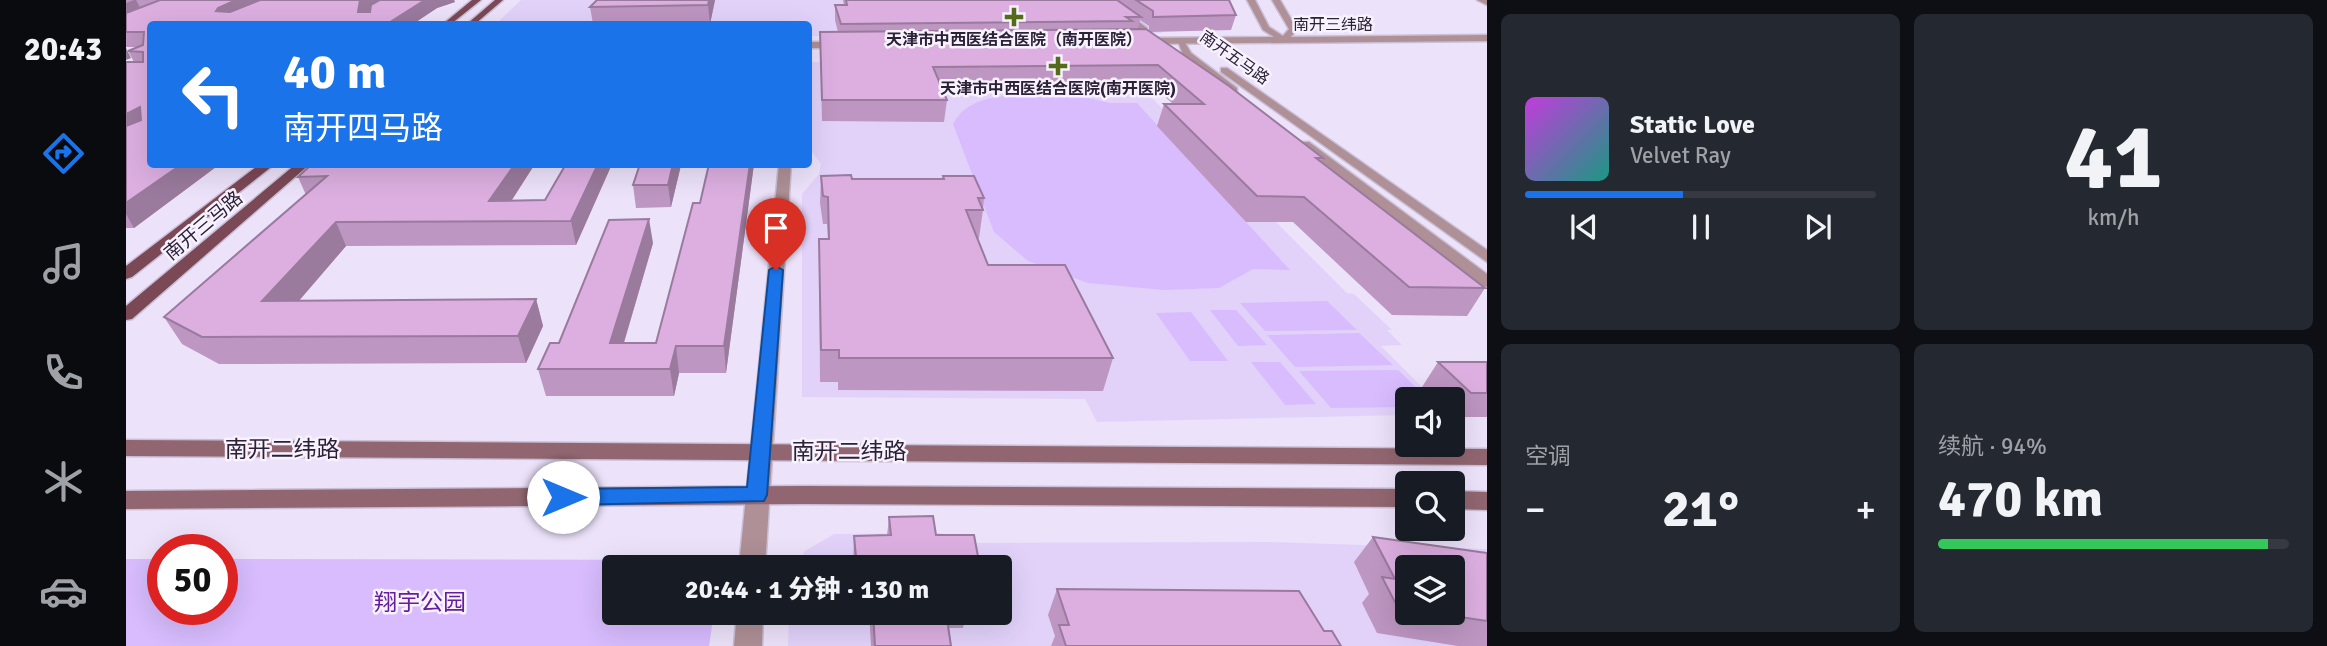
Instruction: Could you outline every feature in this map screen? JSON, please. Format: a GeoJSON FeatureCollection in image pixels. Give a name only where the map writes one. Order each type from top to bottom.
{"type":"FeatureCollection","features":[{"type":"Feature","properties":{"kind":"main road"},"geometry":{"type":"LineString","coordinates":[[451,21],[477,0]]}},
{"type":"Feature","properties":{"kind":"main road"},"geometry":{"type":"LineString","coordinates":[[474,21],[499,0]]}},
{"type":"Feature","properties":{"kind":"main road","name":"南开三马路"},"geometry":{"type":"LineString","coordinates":[[126,274],[264,168]]}},
{"type":"Feature","properties":{"kind":"main road","name":"南开三马路"},"geometry":{"type":"LineString","coordinates":[[126,316],[299,168]]}},
{"type":"Feature","properties":{"kind":"main road","name":"南开二纬路"},"geometry":{"type":"LineString","coordinates":[[126,448],[1487,457]]}},
{"type":"Feature","properties":{"kind":"main road"},"geometry":{"type":"LineString","coordinates":[[126,500],[757,495],[1395,498]]}},
{"type":"Feature","properties":{"kind":"main road"},"geometry":{"type":"LineString","coordinates":[[1465,500],[1487,501]]}},
{"type":"Feature","properties":{"kind":"street"},"geometry":{"type":"LineString","coordinates":[[1104,0],[1144,30],[1141,39]]}},
{"type":"Feature","properties":{"kind":"street"},"geometry":{"type":"LineString","coordinates":[[1251,0],[1266,28],[1284,40],[1293,29],[1276,0]]}},
{"type":"Feature","properties":{"kind":"street"},"geometry":{"type":"LineString","coordinates":[[1481,0],[1487,3]]}},
{"type":"Feature","properties":{"kind":"street","name":"南开三纬路"},"geometry":{"type":"LineString","coordinates":[[1180,41],[1141,39],[1127,40],[1180,41],[1487,38]]}},
{"type":"Feature","properties":{"kind":"street","name":"南开五马路"},"geometry":{"type":"LineString","coordinates":[[1180,41],[1487,257]]}},
{"type":"Feature","properties":{"kind":"street","name":"南开五马路"},"geometry":{"type":"LineString","coordinates":[[1180,41],[1187,55],[1487,282]]}},
{"type":"Feature","properties":{"kind":"street"},"geometry":{"type":"LineString","coordinates":[[812,42],[849,42]]}},
{"type":"Feature","properties":{"kind":"street"},"geometry":{"type":"LineString","coordinates":[[753,555],[785,168]]}},
{"type":"Feature","properties":{"kind":"street"},"geometry":{"type":"LineString","coordinates":[[748,646],[749,625]]}},
{"type":"Feature","properties":{"kind":"shaded area"},"geometry":{"type":"Polygon","coordinates":[[[521,0],[1113,0],[1163,33],[812,36],[812,21],[499,21],[521,0]]]}},
{"type":"Feature","properties":{"kind":"shaded area"},"geometry":{"type":"Polygon","coordinates":[[[812,62],[933,62],[949,91],[1139,90],[1154,100],[1347,293],[1354,294],[1392,330],[1387,330],[1402,345],[1381,346],[1422,387],[1395,387],[1395,415],[1097,422],[1085,399],[802,397],[802,194],[819,174],[821,164],[812,152],[812,62]]]}},
{"type":"Feature","properties":{"kind":"shaded area"},"geometry":{"type":"Polygon","coordinates":[[[940,533],[975,543],[1268,542],[1487,549],[1487,646],[788,646],[789,625],[1012,625],[1012,555],[802,555],[834,534],[940,533]]]}},
{"type":"Feature","properties":{"kind":"green space"},"geometry":{"type":"Polygon","coordinates":[[[1029,93],[1075,95],[1110,103],[1137,103],[1290,270],[1253,269],[1219,288],[1164,290],[1088,283],[1028,261],[994,232],[953,124],[959,115],[976,103],[1029,93]]]}},
{"type":"Feature","properties":{"kind":"green space"},"geometry":{"type":"Polygon","coordinates":[[[1327,301],[1357,330],[1265,331],[1240,303],[1327,301]]]}},
{"type":"Feature","properties":{"kind":"green space"},"geometry":{"type":"Polygon","coordinates":[[[1210,310],[1236,310],[1267,345],[1238,346],[1210,310]]]}},
{"type":"Feature","properties":{"kind":"green space"},"geometry":{"type":"Polygon","coordinates":[[[1191,312],[1228,361],[1190,361],[1156,313],[1191,312]]]}},
{"type":"Feature","properties":{"kind":"green space"},"geometry":{"type":"Polygon","coordinates":[[[1359,333],[1393,365],[1295,367],[1267,335],[1359,333]]]}},
{"type":"Feature","properties":{"kind":"green space"},"geometry":{"type":"Polygon","coordinates":[[[1251,362],[1280,362],[1316,404],[1285,405],[1251,362]]]}},
{"type":"Feature","properties":{"kind":"green space"},"geometry":{"type":"Polygon","coordinates":[[[1398,370],[1416,387],[1395,387],[1395,407],[1331,408],[1299,371],[1398,370]]]}},
{"type":"Feature","properties":{"kind":"green space","name":"翔宇公园"},"geometry":{"type":"Polygon","coordinates":[[[126,559],[147,559],[147,625],[238,625],[238,559],[602,560],[602,625],[712,625],[709,646],[126,646],[126,559]]]}},
{"type":"Feature","properties":{"kind":"building"},"geometry":{"type":"Polygon","coordinates":[[[160,0],[236,0],[216,11],[230,12],[260,0],[360,0],[358,12],[370,12],[371,5],[380,0],[425,0],[392,21],[147,21],[147,168],[176,168],[126,203],[126,126],[141,120],[140,107],[126,114],[126,62],[143,62],[143,52],[128,51],[143,45],[144,32],[126,32],[126,13],[160,0]]]}},
{"type":"Feature","properties":{"kind":"building"},"geometry":{"type":"Polygon","coordinates":[[[597,0],[709,0],[708,5],[590,7],[597,0]]]}},
{"type":"Feature","properties":{"kind":"building","name":"天津市中西医结合医院（南开医院）"},"geometry":{"type":"Polygon","coordinates":[[[846,0],[1117,0],[1141,17],[1126,17],[1132,21],[841,24],[835,5],[847,5],[846,0]]]}},
{"type":"Feature","properties":{"kind":"building"},"geometry":{"type":"Polygon","coordinates":[[[1136,0],[1229,0],[1236,15],[1153,17],[1153,11],[1136,0]]]}},
{"type":"Feature","properties":{"kind":"building"},"geometry":{"type":"Polygon","coordinates":[[[1146,29],[1229,86],[1323,158],[1316,158],[1485,288],[1409,287],[1304,197],[1257,196],[1164,104],[1204,104],[1158,65],[933,67],[947,100],[822,100],[820,32],[1146,29]]]}},
{"type":"Feature","properties":{"kind":"building"},"geometry":{"type":"Polygon","coordinates":[[[308,168],[512,168],[489,201],[545,200],[564,168],[596,168],[571,221],[336,222],[262,301],[536,299],[518,336],[202,337],[164,317],[327,176],[298,177],[308,168]]]}},
{"type":"Feature","properties":{"kind":"building"},"geometry":{"type":"Polygon","coordinates":[[[639,168],[672,168],[668,185],[633,185],[639,168]]]}},
{"type":"Feature","properties":{"kind":"building"},"geometry":{"type":"Polygon","coordinates":[[[708,168],[749,168],[724,346],[676,346],[670,369],[538,369],[550,343],[559,343],[609,220],[649,219],[610,343],[656,343],[693,203],[700,203],[708,168]]]}},
{"type":"Feature","properties":{"kind":"building"},"geometry":{"type":"Polygon","coordinates":[[[851,175],[852,179],[944,179],[943,176],[974,176],[984,198],[978,198],[983,210],[966,210],[988,265],[1065,265],[1113,358],[839,358],[839,350],[821,350],[819,239],[829,239],[828,197],[823,196],[821,176],[851,175]]]}},
{"type":"Feature","properties":{"kind":"building"},"geometry":{"type":"Polygon","coordinates":[[[1438,362],[1487,362],[1487,393],[1471,393],[1438,362]]]}},
{"type":"Feature","properties":{"kind":"building"},"geometry":{"type":"Polygon","coordinates":[[[933,516],[936,535],[974,535],[978,555],[856,555],[854,536],[891,535],[889,517],[933,516]]]}},
{"type":"Feature","properties":{"kind":"building"},"geometry":{"type":"Polygon","coordinates":[[[1373,537],[1487,553],[1487,621],[1465,618],[1465,555],[1395,555],[1395,579],[1373,537]]]}},
{"type":"Feature","properties":{"kind":"building"},"geometry":{"type":"Polygon","coordinates":[[[1382,577],[1395,579],[1395,602],[1382,577]]]}},
{"type":"Feature","properties":{"kind":"building"},"geometry":{"type":"Polygon","coordinates":[[[1057,589],[1299,591],[1324,631],[1332,631],[1341,646],[1066,646],[1059,625],[1069,625],[1057,589]]]}},
{"type":"Feature","properties":{"kind":"building"},"geometry":{"type":"Polygon","coordinates":[[[874,625],[948,625],[951,646],[875,646],[874,625]]]}},
{"type":"Feature","properties":{"kind":"place","name":"天津市中西医结合医院（南开医院）"},"geometry":{"type":"Point","coordinates":[1014,17]}},
{"type":"Feature","properties":{"kind":"place","name":"天津市中西医结合医院(南开医院)"},"geometry":{"type":"Point","coordinates":[1058,66]}},
{"type":"Feature","properties":{"kind":"route"},"geometry":{"type":"LineString","coordinates":[[563,497],[757,495],[776,270]]}}]}
